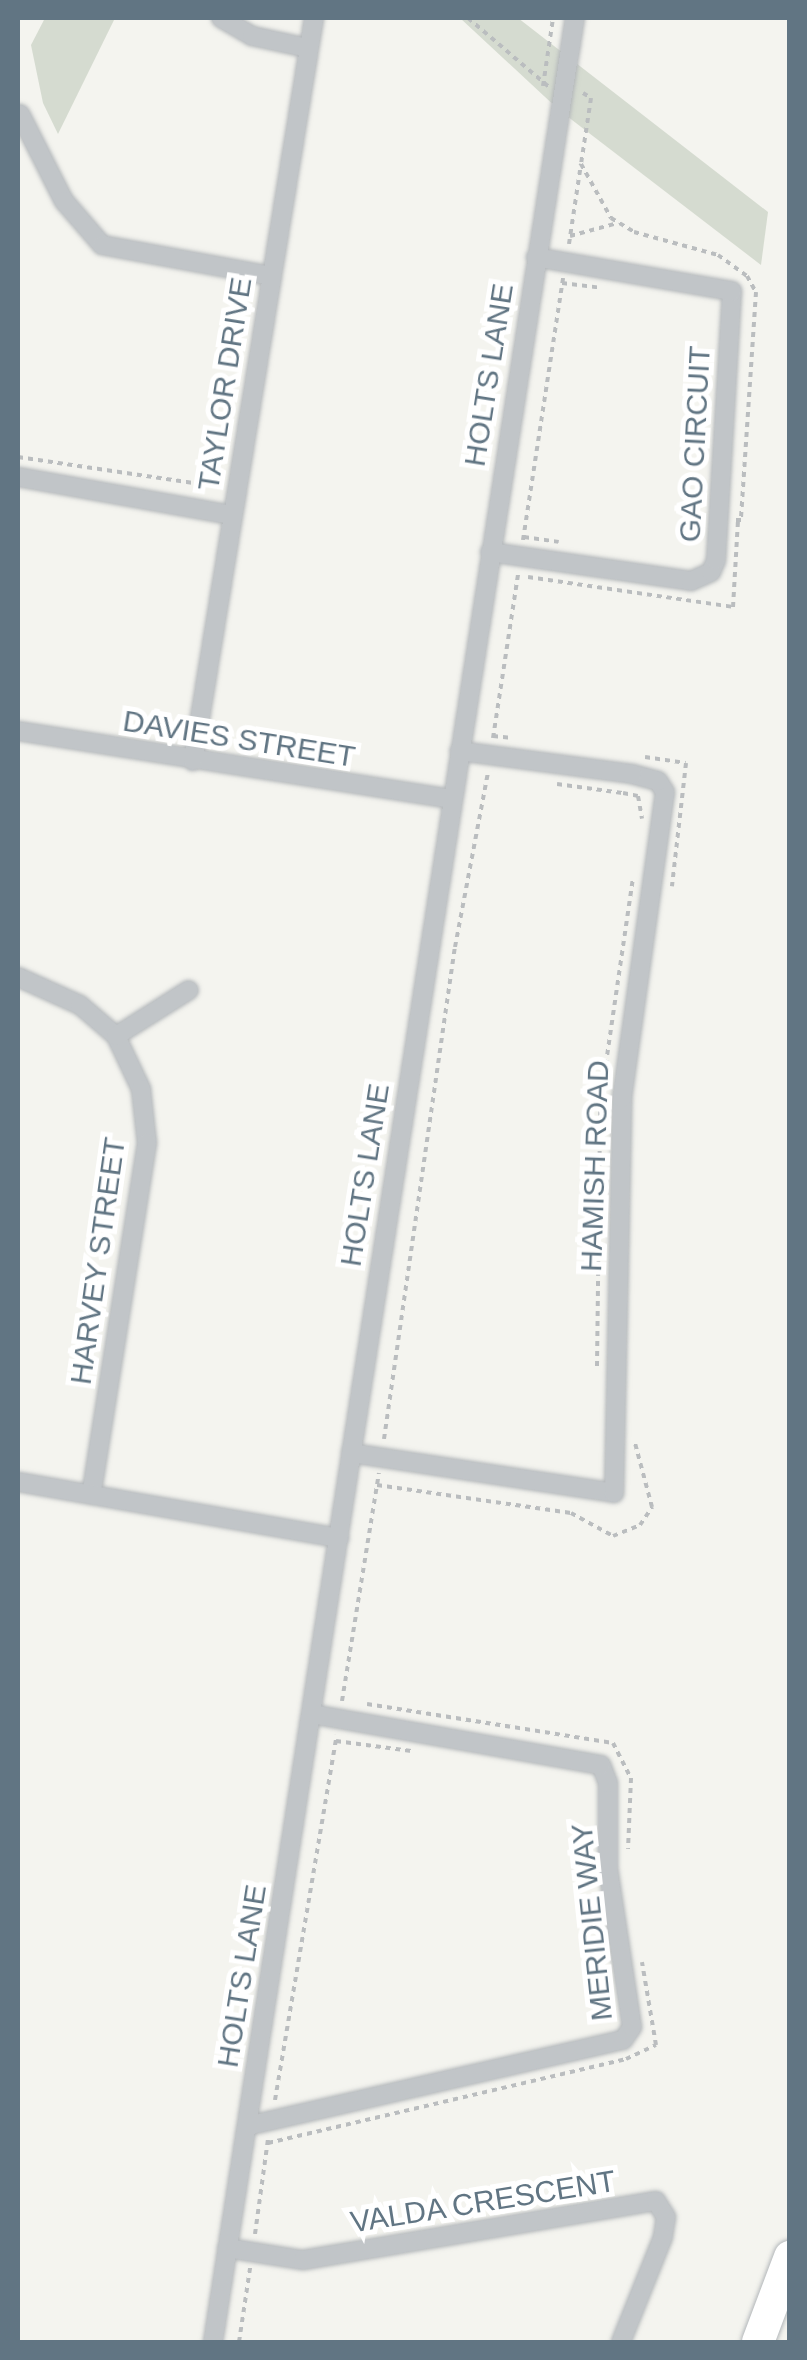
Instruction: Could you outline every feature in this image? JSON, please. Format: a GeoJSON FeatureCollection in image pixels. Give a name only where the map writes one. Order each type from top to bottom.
{"type":"FeatureCollection","features":[{"type":"Feature","properties":{"kind":"highway"},"geometry":{"type":"LineString","coordinates":[[758,2342],[790,2257]]}},
{"type":"Feature","properties":{"kind":"street"},"geometry":{"type":"LineString","coordinates":[[221,18],[252,36],[308,48]]}},
{"type":"Feature","properties":{"kind":"street","name":"TAYLOR DRIVE"},"geometry":{"type":"LineString","coordinates":[[193,760],[314,18]]}},
{"type":"Feature","properties":{"kind":"street","name":"HOLTS LANE"},"geometry":{"type":"LineString","coordinates":[[213,2342],[575,18]]}},
{"type":"Feature","properties":{"kind":"street"},"geometry":{"type":"LineString","coordinates":[[20,114],[64,201],[102,244],[271,276]]}},
{"type":"Feature","properties":{"kind":"street","name":"GAO CIRCUIT"},"geometry":{"type":"LineString","coordinates":[[490,552],[691,581],[702,580],[716,560],[732,291],[536,257]]}},
{"type":"Feature","properties":{"kind":"street"},"geometry":{"type":"LineString","coordinates":[[18,477],[232,515]]}},
{"type":"Feature","properties":{"kind":"street","name":"DAVIES STREET"},"geometry":{"type":"LineString","coordinates":[[18,731],[452,799]]}},
{"type":"Feature","properties":{"kind":"street","name":"HAMISH ROAD"},"geometry":{"type":"LineString","coordinates":[[351,1453],[614,1494],[622,1098],[665,792],[658,782],[632,774],[460,750]]}},
{"type":"Feature","properties":{"kind":"street","name":"HARVEY STREET"},"geometry":{"type":"LineString","coordinates":[[18,977],[80,1005],[116,1036],[141,1088],[147,1144],[92,1495]]}},
{"type":"Feature","properties":{"kind":"street"},"geometry":{"type":"LineString","coordinates":[[116,1036],[189,990]]}},
{"type":"Feature","properties":{"kind":"street"},"geometry":{"type":"LineString","coordinates":[[18,1482],[339,1538]]}},
{"type":"Feature","properties":{"kind":"street","name":"MERIDIE WAY"},"geometry":{"type":"LineString","coordinates":[[247,2126],[595,2057],[623,2040],[632,2027],[608,1870],[608,1783],[601,1764],[341,1709],[312,1714]]}},
{"type":"Feature","properties":{"kind":"street","name":"VALDA CRESCENT"},"geometry":{"type":"LineString","coordinates":[[227,2248],[303,2260],[656,2201],[666,2217],[663,2237],[621,2342]]}},
{"type":"Feature","properties":{"kind":"path"},"geometry":{"type":"LineString","coordinates":[[468,18],[544,86],[564,89]]}},
{"type":"Feature","properties":{"kind":"path"},"geometry":{"type":"LineString","coordinates":[[544,86],[553,18]]}},
{"type":"Feature","properties":{"kind":"path"},"geometry":{"type":"LineString","coordinates":[[402,1447],[383,1444],[581,164]]}},
{"type":"Feature","properties":{"kind":"path"},"geometry":{"type":"LineString","coordinates":[[570,236],[618,222]]}},
{"type":"Feature","properties":{"kind":"path"},"geometry":{"type":"LineString","coordinates":[[562,283],[616,290]]}},
{"type":"Feature","properties":{"kind":"path"},"geometry":{"type":"LineString","coordinates":[[18,457],[207,486]]}},
{"type":"Feature","properties":{"kind":"path"},"geometry":{"type":"LineString","coordinates":[[524,537],[570,544]]}},
{"type":"Feature","properties":{"kind":"path"},"geometry":{"type":"LineString","coordinates":[[597,1372],[598,1220]]}},
{"type":"Feature","properties":{"kind":"path"},"geometry":{"type":"LineString","coordinates":[[376,1485],[571,1514],[601,1535],[627,1534],[652,1507],[637,1462],[635,1425]]}},
{"type":"Feature","properties":{"kind":"path"},"geometry":{"type":"LineString","coordinates":[[238,2342],[381,1457]]}},
{"type":"Feature","properties":{"kind":"path"},"geometry":{"type":"LineString","coordinates":[[341,1709],[613,1743],[630,1778],[627,1855]]}},
{"type":"Feature","properties":{"kind":"path"},"geometry":{"type":"LineString","coordinates":[[336,1741],[430,1754]]}},
{"type":"Feature","properties":{"kind":"path"},"geometry":{"type":"LineString","coordinates":[[598,1932],[611,2016]]}},
{"type":"Feature","properties":{"kind":"path"},"geometry":{"type":"LineString","coordinates":[[268,2142],[595,2057],[656,2045],[642,1960]]}},
{"type":"Feature","properties":{"kind":"shaded area"},"geometry":{"type":"Polygon","coordinates":[[[45,18],[115,18],[58,134],[43,103],[31,45],[45,18]]]}},
{"type":"Feature","properties":{"kind":"shaded area"},"geometry":{"type":"Polygon","coordinates":[[[460,18],[518,18],[768,212],[761,265],[559,110],[460,18]]]}}]}
